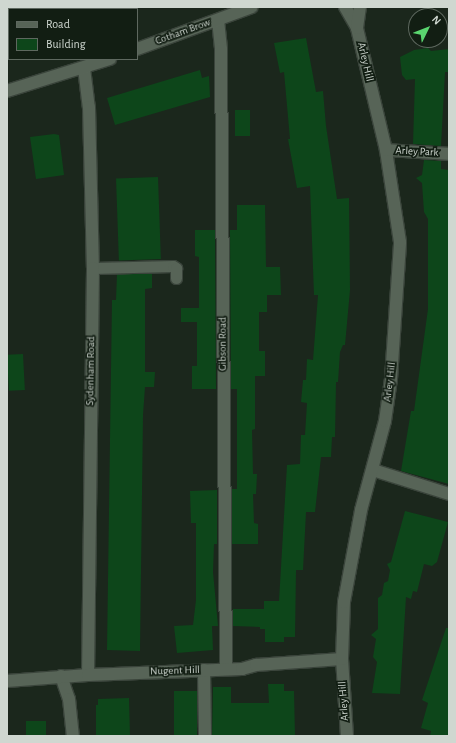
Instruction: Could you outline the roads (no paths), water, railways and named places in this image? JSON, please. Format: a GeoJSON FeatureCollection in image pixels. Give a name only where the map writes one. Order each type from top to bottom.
{"type":"FeatureCollection","features":[{"type":"Feature","properties":{"kind":"street","name":"Cotham Brow"},"geometry":{"type":"LineString","coordinates":[[138,49],[252,7]]}},
{"type":"Feature","properties":{"kind":"street","name":"Arley Hill"},"geometry":{"type":"LineString","coordinates":[[345,7],[357,28],[386,150],[400,242],[391,379],[385,421],[361,510],[348,571],[342,659],[347,736]]}},
{"type":"Feature","properties":{"kind":"street","name":"Arley Hill"},"geometry":{"type":"LineString","coordinates":[[357,28],[360,7]]}},
{"type":"Feature","properties":{"kind":"street","name":"Gibson Road"},"geometry":{"type":"LineString","coordinates":[[218,20],[221,49],[226,669]]}},
{"type":"Feature","properties":{"kind":"street"},"geometry":{"type":"LineString","coordinates":[[7,91],[107,60]]}},
{"type":"Feature","properties":{"kind":"street","name":"Sydenham Road"},"geometry":{"type":"LineString","coordinates":[[84,68],[89,107],[93,268],[88,675]]}},
{"type":"Feature","properties":{"kind":"street","name":"Arley Park"},"geometry":{"type":"LineString","coordinates":[[386,150],[449,154]]}},
{"type":"Feature","properties":{"kind":"street"},"geometry":{"type":"LineString","coordinates":[[373,470],[449,494]]}},
{"type":"Feature","properties":{"kind":"street","name":"Nugent Hill"},"geometry":{"type":"LineString","coordinates":[[7,681],[61,676],[226,669],[342,659]]}},
{"type":"Feature","properties":{"kind":"street"},"geometry":{"type":"LineString","coordinates":[[204,670],[205,736]]}},
{"type":"Feature","properties":{"kind":"street"},"geometry":{"type":"LineString","coordinates":[[61,676],[69,699],[73,736]]}},
{"type":"Feature","properties":{"kind":"lane"},"geometry":{"type":"LineString","coordinates":[[93,268],[174,266],[176,278]]}}]}
